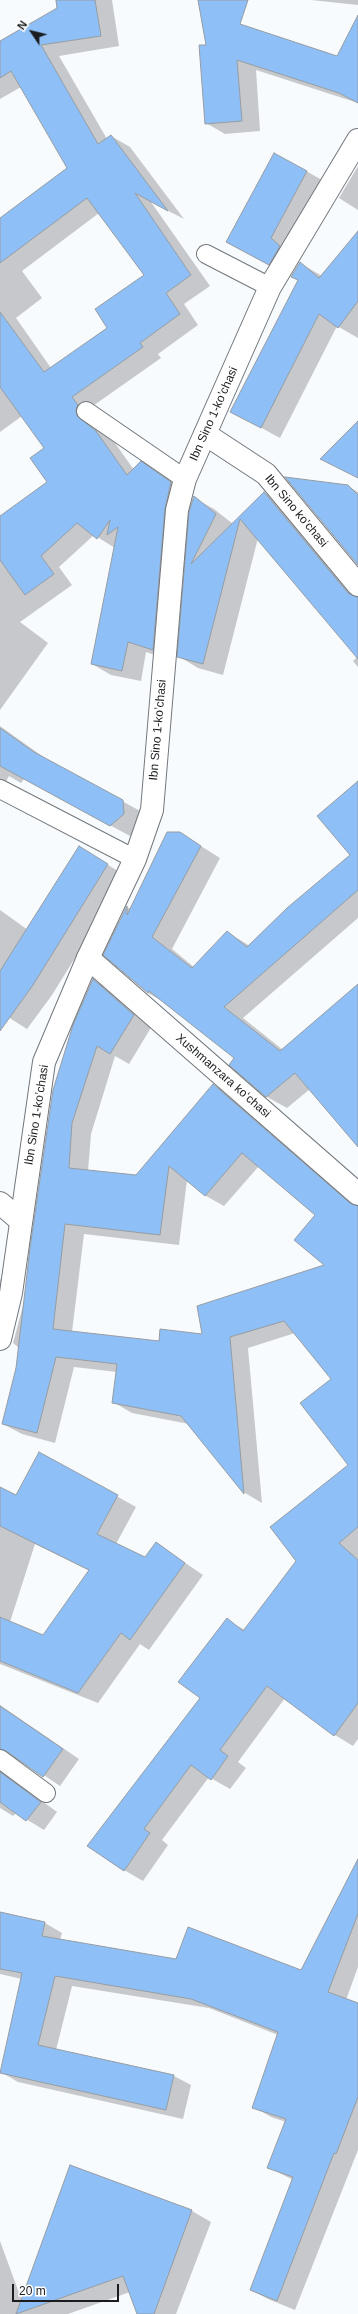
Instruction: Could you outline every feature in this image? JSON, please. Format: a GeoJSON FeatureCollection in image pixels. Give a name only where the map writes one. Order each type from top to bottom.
{"type":"FeatureCollection","features":[{"type":"Feature","properties":{"kind":"street","name":"Ibn Sino 1-koʼchasi"},"geometry":{"type":"LineString","coordinates":[[0,1338],[11,1293],[44,1062],[88,958],[136,859],[152,810],[176,510],[185,479],[270,287],[358,140]]}},
{"type":"Feature","properties":{"kind":"street","name":"Ibn Sino ko'chasi"},"geometry":{"type":"LineString","coordinates":[[205,434],[266,474],[358,585]]}},
{"type":"Feature","properties":{"kind":"street","name":"Xushmanzara koʻchasi"},"geometry":{"type":"LineString","coordinates":[[88,958],[358,1194]]}},
{"type":"Feature","properties":{"kind":"street"},"geometry":{"type":"LineString","coordinates":[[0,1203],[21,1221]]}},
{"type":"Feature","properties":{"kind":"lane"},"geometry":{"type":"LineString","coordinates":[[206,254],[270,287]]}},
{"type":"Feature","properties":{"kind":"lane"},"geometry":{"type":"LineString","coordinates":[[86,411],[185,479]]}},
{"type":"Feature","properties":{"kind":"lane"},"geometry":{"type":"LineString","coordinates":[[0,789],[136,859]]}},
{"type":"Feature","properties":{"kind":"lane"},"geometry":{"type":"LineString","coordinates":[[0,1760],[46,1793]]}},
{"type":"Feature","properties":{"kind":"building"},"geometry":{"type":"Polygon","coordinates":[[[56,0],[95,0],[101,36],[41,45],[98,144],[111,135],[168,211],[135,193],[191,275],[166,293],[180,314],[140,343],[143,347],[72,397],[78,405],[76,410],[77,416],[96,431],[127,475],[141,461],[171,482],[165,509],[153,650],[128,642],[122,671],[91,664],[118,527],[107,535],[110,520],[97,539],[77,523],[41,556],[54,574],[25,595],[0,560],[0,516],[47,482],[30,458],[44,448],[0,387],[0,312],[44,372],[107,328],[95,309],[144,275],[87,198],[0,263],[0,218],[67,168],[11,71],[0,78],[0,41],[57,8],[56,0]]]}},
{"type":"Feature","properties":{"kind":"building"},"geometry":{"type":"Polygon","coordinates":[[[198,0],[248,0],[240,24],[337,56],[358,15],[358,103],[339,93],[237,60],[242,121],[205,124],[199,45],[206,45],[198,0]]]}},
{"type":"Feature","properties":{"kind":"building"},"geometry":{"type":"Polygon","coordinates":[[[274,153],[307,171],[271,238],[280,246],[269,265],[226,242],[274,153]]]}},
{"type":"Feature","properties":{"kind":"building"},"geometry":{"type":"Polygon","coordinates":[[[358,231],[358,301],[338,328],[319,314],[261,428],[230,412],[298,280],[291,277],[300,262],[319,278],[358,231]]]}},
{"type":"Feature","properties":{"kind":"building"},"geometry":{"type":"Polygon","coordinates":[[[358,421],[358,478],[320,459],[358,421]]]}},
{"type":"Feature","properties":{"kind":"building"},"geometry":{"type":"Polygon","coordinates":[[[285,477],[348,485],[358,495],[358,565],[285,477]]]}},
{"type":"Feature","properties":{"kind":"building"},"geometry":{"type":"Polygon","coordinates":[[[264,492],[348,593],[358,597],[358,659],[240,519],[203,664],[177,657],[189,512],[194,496],[216,514],[191,564],[264,492]]]}},
{"type":"Feature","properties":{"kind":"building"},"geometry":{"type":"Polygon","coordinates":[[[0,728],[34,752],[123,800],[124,814],[110,826],[0,766],[0,728]]]}},
{"type":"Feature","properties":{"kind":"building"},"geometry":{"type":"Polygon","coordinates":[[[358,781],[358,890],[224,1007],[280,1051],[358,984],[358,1147],[295,1073],[266,1097],[229,1065],[234,1058],[149,991],[148,993],[103,955],[127,906],[127,915],[167,832],[180,832],[201,846],[152,937],[192,968],[227,931],[247,947],[287,908],[350,855],[317,816],[358,781]]]}},
{"type":"Feature","properties":{"kind":"building"},"geometry":{"type":"Polygon","coordinates":[[[79,846],[108,864],[33,985],[0,1031],[0,971],[79,846]]]}},
{"type":"Feature","properties":{"kind":"building"},"geometry":{"type":"Polygon","coordinates":[[[93,979],[134,1015],[110,1054],[97,1046],[72,1123],[69,1168],[136,1175],[213,1084],[350,1203],[358,1206],[358,1527],[339,1543],[358,1560],[358,1703],[334,1736],[267,1686],[220,1750],[228,1756],[211,1780],[191,1765],[144,1829],[150,1833],[124,1871],[87,1846],[200,1698],[178,1682],[227,1618],[243,1631],[296,1561],[270,1527],[348,1465],[300,1403],[331,1379],[284,1321],[230,1337],[244,1494],[181,1416],[112,1403],[117,1364],[56,1357],[37,1433],[2,1424],[16,1368],[30,1248],[53,1090],[73,1025],[93,979]],[[242,1153],[205,1196],[169,1166],[160,1235],[65,1224],[53,1329],[159,1341],[160,1329],[202,1334],[197,1306],[324,1265],[294,1240],[315,1215],[242,1153]]]}},
{"type":"Feature","properties":{"kind":"building"},"geometry":{"type":"Polygon","coordinates":[[[39,1452],[118,1495],[97,1534],[145,1557],[156,1542],[185,1563],[130,1640],[121,1633],[78,1693],[0,1661],[0,1617],[43,1635],[89,1570],[0,1526],[0,1487],[16,1495],[39,1452]]]}},
{"type":"Feature","properties":{"kind":"building"},"geometry":{"type":"Polygon","coordinates":[[[0,1706],[63,1749],[43,1777],[6,1751],[0,1749],[0,1706]]]}},
{"type":"Feature","properties":{"kind":"building"},"geometry":{"type":"Polygon","coordinates":[[[0,1772],[41,1802],[26,1821],[0,1802],[0,1772]]]}},
{"type":"Feature","properties":{"kind":"building"},"geometry":{"type":"Polygon","coordinates":[[[358,1859],[358,1914],[328,1992],[358,2003],[358,2097],[336,2154],[334,2153],[277,2301],[250,2290],[293,2177],[267,2168],[286,2119],[252,2108],[278,2032],[191,1999],[55,1976],[38,2045],[174,2075],[166,2110],[0,2073],[22,1973],[0,1969],[0,1912],[45,1922],[42,1936],[176,1959],[188,1927],[301,1970],[358,1859]]]}},
{"type":"Feature","properties":{"kind":"building"},"geometry":{"type":"Polygon","coordinates":[[[70,2165],[192,2210],[154,2314],[137,2314],[123,2276],[16,2314],[70,2165]]]}}]}
